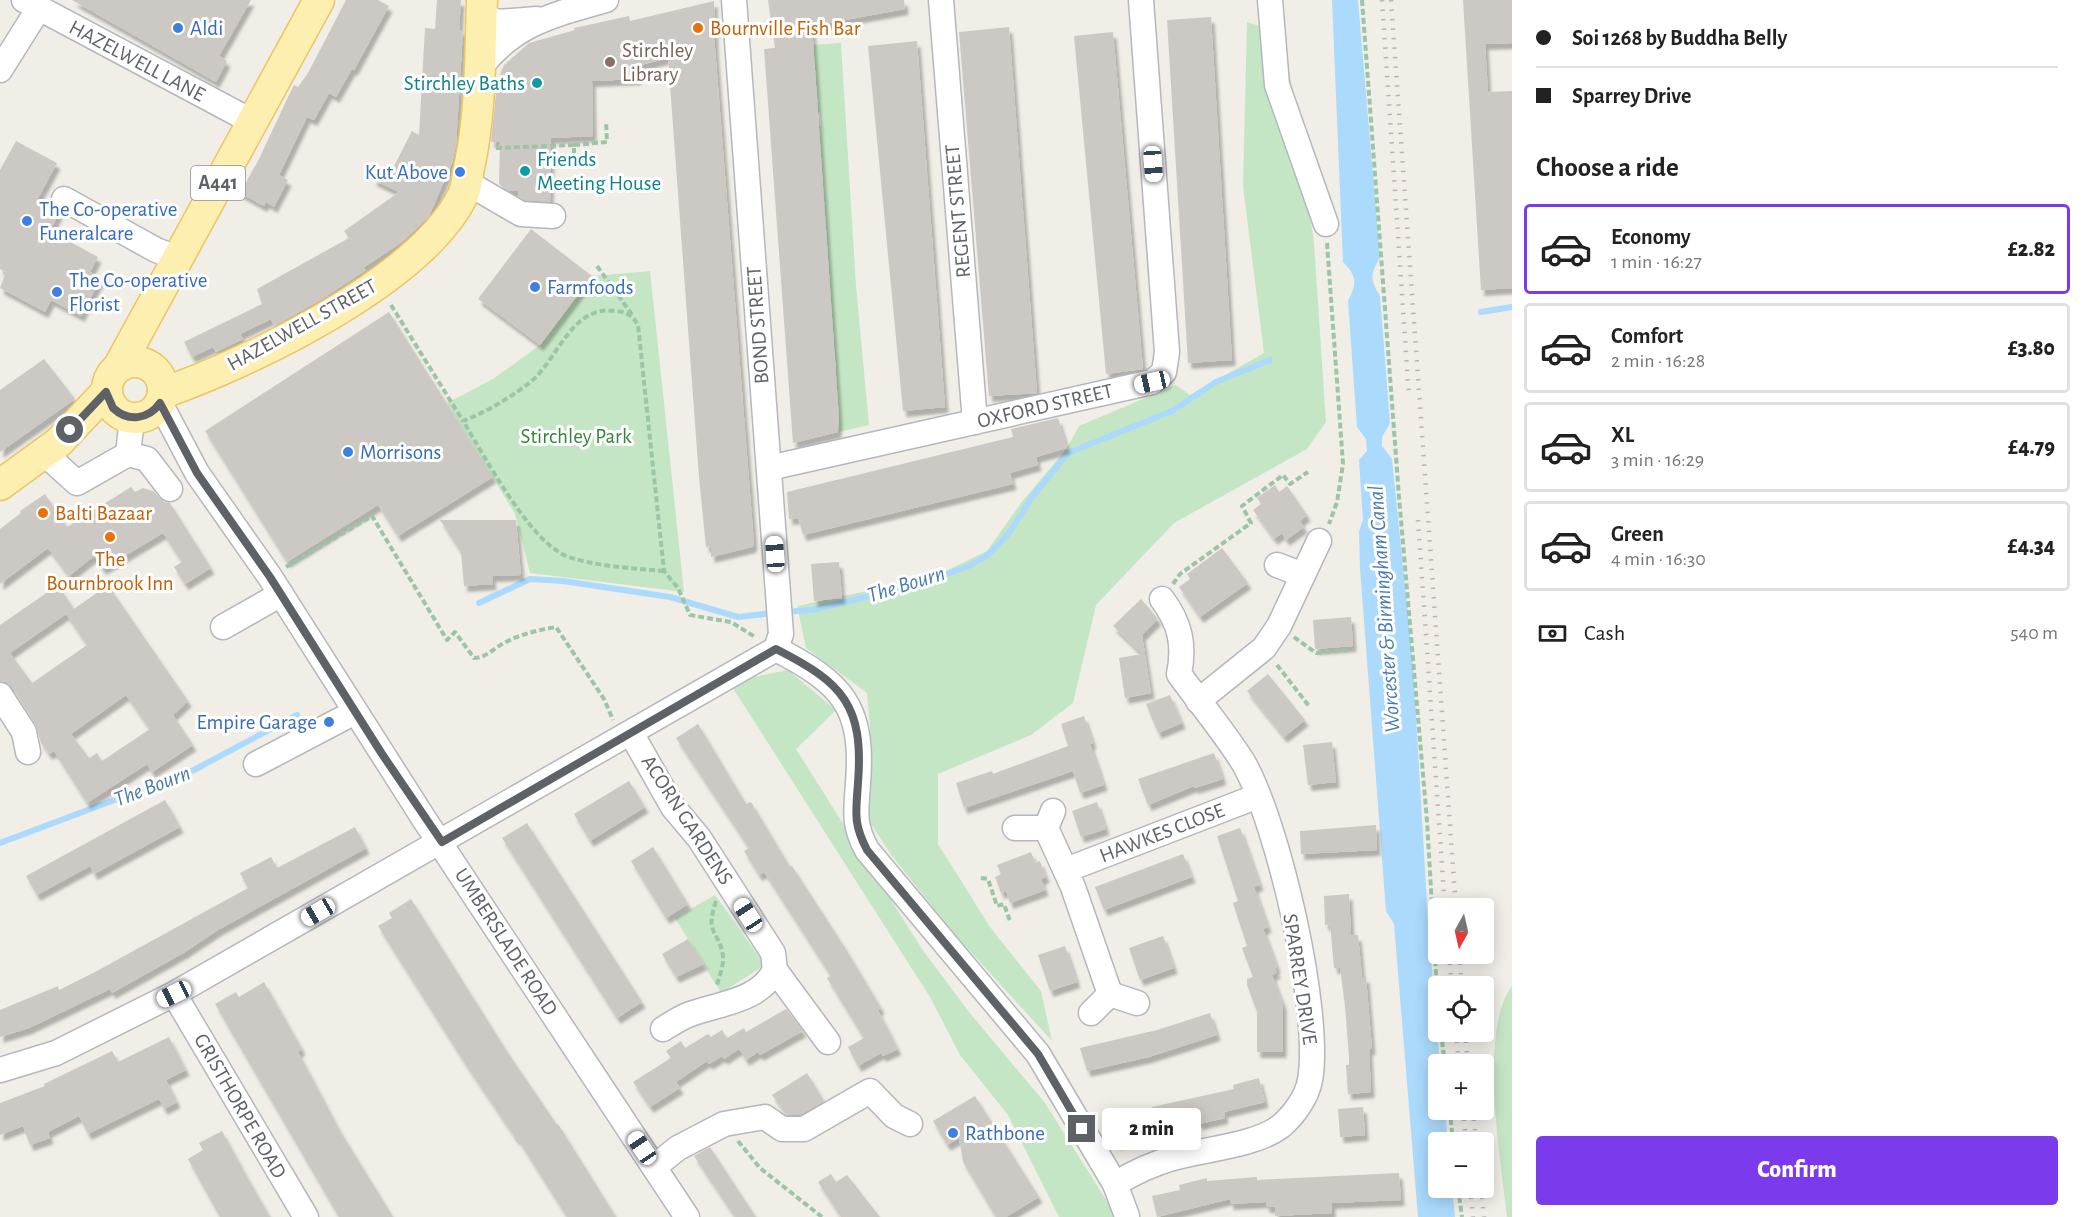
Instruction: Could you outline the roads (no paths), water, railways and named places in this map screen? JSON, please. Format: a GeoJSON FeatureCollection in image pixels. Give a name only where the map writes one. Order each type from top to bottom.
{"type":"FeatureCollection","features":[{"type":"Feature","properties":{"kind":"main road","name":"A441"},"geometry":{"type":"LineString","coordinates":[[0,485],[52,447],[112,379],[319,0]]}},
{"type":"Feature","properties":{"kind":"main road","name":"HAZELWELL STREET"},"geometry":{"type":"LineString","coordinates":[[145,409],[190,383],[293,335],[378,285],[431,241],[460,200],[466,182],[474,144],[482,7]]}},
{"type":"Feature","properties":{"kind":"main road"},"geometry":{"type":"LineString","coordinates":[[128,362],[147,363],[159,374],[145,409],[113,408],[112,379],[128,362]]}},
{"type":"Feature","properties":{"kind":"main road","name":"A441"},"geometry":{"type":"LineString","coordinates":[[52,447],[145,409]]}},
{"type":"Feature","properties":{"kind":"street"},"geometry":{"type":"LineString","coordinates":[[482,7],[497,22],[540,18],[606,0]]}},
{"type":"Feature","properties":{"kind":"street","name":"BOND STREET"},"geometry":{"type":"LineString","coordinates":[[734,0],[769,468],[779,642]]}},
{"type":"Feature","properties":{"kind":"street","name":"REGENT STREET"},"geometry":{"type":"LineString","coordinates":[[941,0],[975,422]]}},
{"type":"Feature","properties":{"kind":"street","name":"OXFORD STREET"},"geometry":{"type":"LineString","coordinates":[[769,468],[1152,382],[1164,372],[1167,352],[1141,0]]}},
{"type":"Feature","properties":{"kind":"street"},"geometry":{"type":"LineString","coordinates":[[1270,0],[1278,85],[1326,224]]}},
{"type":"Feature","properties":{"kind":"street","name":"HAZELWELL LANE"},"geometry":{"type":"LineString","coordinates":[[31,4],[251,122]]}},
{"type":"Feature","properties":{"kind":"street"},"geometry":{"type":"LineString","coordinates":[[0,70],[31,4]]}},
{"type":"Feature","properties":{"kind":"street"},"geometry":{"type":"LineString","coordinates":[[479,69],[500,45],[540,18]]}},
{"type":"Feature","properties":{"kind":"street"},"geometry":{"type":"LineString","coordinates":[[466,182],[521,214],[553,216]]}},
{"type":"Feature","properties":{"kind":"street"},"geometry":{"type":"LineString","coordinates":[[64,199],[156,250],[177,258]]}},
{"type":"Feature","properties":{"kind":"street"},"geometry":{"type":"LineString","coordinates":[[52,447],[77,483],[128,454],[145,409]]}},
{"type":"Feature","properties":{"kind":"street","name":"UMBERSLADE ROAD"},"geometry":{"type":"LineString","coordinates":[[145,409],[187,457],[275,586],[355,712],[687,1217]]}},
{"type":"Feature","properties":{"kind":"street"},"geometry":{"type":"LineString","coordinates":[[128,454],[147,459],[170,489]]}},
{"type":"Feature","properties":{"kind":"street"},"geometry":{"type":"LineString","coordinates":[[1198,701],[1264,648],[1279,626],[1319,541]]}},
{"type":"Feature","properties":{"kind":"street"},"geometry":{"type":"LineString","coordinates":[[1278,565],[1303,575]]}},
{"type":"Feature","properties":{"kind":"street"},"geometry":{"type":"LineString","coordinates":[[223,627],[275,586]]}},
{"type":"Feature","properties":{"kind":"street","name":"SPARREY DRIVE"},"geometry":{"type":"LineString","coordinates":[[1115,1184],[1134,1173],[1170,1159],[1264,1135],[1281,1125],[1299,1106],[1310,1082],[1313,1044],[1306,987],[1293,919],[1268,819],[1243,763],[1179,674],[1184,652],[1185,621],[1162,599]]}},
{"type":"Feature","properties":{"kind":"street"},"geometry":{"type":"LineString","coordinates":[[0,1070],[56,1053],[174,994],[627,736],[779,642],[835,686],[851,711],[860,740],[856,830],[867,850],[1038,1054],[1115,1184],[1127,1216]]}},
{"type":"Feature","properties":{"kind":"street"},"geometry":{"type":"LineString","coordinates":[[0,694],[24,732],[28,752]]}},
{"type":"Feature","properties":{"kind":"street"},"geometry":{"type":"LineString","coordinates":[[256,764],[355,712]]}},
{"type":"Feature","properties":{"kind":"street","name":"ACORN GARDENS"},"geometry":{"type":"LineString","coordinates":[[627,736],[672,807],[699,838],[773,953],[776,970],[828,1042]]}},
{"type":"Feature","properties":{"kind":"street","name":"HAWKES CLOSE"},"geometry":{"type":"LineString","coordinates":[[1066,870],[1258,796]]}},
{"type":"Feature","properties":{"kind":"street"},"geometry":{"type":"LineString","coordinates":[[1015,828],[1049,820],[1110,994]]}},
{"type":"Feature","properties":{"kind":"street"},"geometry":{"type":"LineString","coordinates":[[663,1029],[686,1016],[712,1006],[743,999],[769,982],[776,970]]}},
{"type":"Feature","properties":{"kind":"street","name":"GRISTHORPE ROAD"},"geometry":{"type":"LineString","coordinates":[[174,994],[306,1217]]}},
{"type":"Feature","properties":{"kind":"street"},"geometry":{"type":"LineString","coordinates":[[1110,994],[1137,1003]]}},
{"type":"Feature","properties":{"kind":"street"},"geometry":{"type":"LineString","coordinates":[[1091,1013],[1110,994]]}},
{"type":"Feature","properties":{"kind":"street"},"geometry":{"type":"LineString","coordinates":[[654,1167],[678,1148],[724,1124],[765,1117],[782,1129],[804,1129],[870,1091],[894,1116],[910,1124]]}},
{"type":"Feature","properties":{"kind":"water","name":"Worcester & Birmingham Canal"},"geometry":{"type":"Polygon","coordinates":[[[1332,0],[1358,0],[1380,258],[1372,277],[1380,296],[1390,423],[1382,437],[1382,446],[1392,459],[1413,665],[1428,921],[1428,964],[1432,964],[1433,976],[1428,976],[1428,1042],[1438,1042],[1439,1054],[1428,1054],[1428,1120],[1446,1120],[1447,1132],[1428,1132],[1428,1198],[1453,1198],[1455,1217],[1418,1217],[1394,924],[1386,911],[1360,568],[1359,532],[1363,519],[1359,460],[1367,451],[1366,439],[1357,427],[1348,301],[1354,280],[1351,271],[1343,262],[1332,0]]]}},
{"type":"Feature","properties":{"kind":"waterway","name":"The Bourn"},"geometry":{"type":"LineString","coordinates":[[1481,312],[1512,307]]}},
{"type":"Feature","properties":{"kind":"waterway","name":"The Bourn"},"geometry":{"type":"LineString","coordinates":[[784,612],[812,610],[923,583],[971,565],[989,554],[1009,533],[1032,497],[1068,453],[1172,411],[1216,382],[1270,360]]}},
{"type":"Feature","properties":{"kind":"waterway","name":"The Bourn"},"geometry":{"type":"LineString","coordinates":[[479,603],[530,579],[563,581],[670,597],[738,617],[774,613]]}},
{"type":"Feature","properties":{"kind":"waterway","name":"The Bourn"},"geometry":{"type":"LineString","coordinates":[[0,843],[194,770],[297,715]]}},
{"type":"Feature","properties":{"kind":"railway"},"geometry":{"type":"LineString","coordinates":[[1382,0],[1409,397]]}},
{"type":"Feature","properties":{"kind":"railway"},"geometry":{"type":"LineString","coordinates":[[1391,0],[1455,898]]}},
{"type":"Feature","properties":{"kind":"railway"},"geometry":{"type":"LineString","coordinates":[[1418,520],[1444,898]]}},
{"type":"Feature","properties":{"kind":"railway"},"geometry":{"type":"LineString","coordinates":[[1450,964],[1451,976]]}},
{"type":"Feature","properties":{"kind":"railway"},"geometry":{"type":"LineString","coordinates":[[1460,964],[1461,976]]}},
{"type":"Feature","properties":{"kind":"railway"},"geometry":{"type":"LineString","coordinates":[[1457,1042],[1458,1054]]}},
{"type":"Feature","properties":{"kind":"railway"},"geometry":{"type":"LineString","coordinates":[[1466,1042],[1467,1054]]}},
{"type":"Feature","properties":{"kind":"railway"},"geometry":{"type":"LineString","coordinates":[[1464,1120],[1465,1132]]}},
{"type":"Feature","properties":{"kind":"railway"},"geometry":{"type":"LineString","coordinates":[[1474,1120],[1475,1132]]}},
{"type":"Feature","properties":{"kind":"railway"},"geometry":{"type":"LineString","coordinates":[[1471,1198],[1473,1217]]}},
{"type":"Feature","properties":{"kind":"railway"},"geometry":{"type":"LineString","coordinates":[[1482,1198],[1484,1217]]}},
{"type":"Feature","properties":{"kind":"place","name":"Aldi"},"geometry":{"type":"Point","coordinates":[178,28]}},
{"type":"Feature","properties":{"kind":"place","name":"Bournville Fish Bar"},"geometry":{"type":"Point","coordinates":[698,28]}},
{"type":"Feature","properties":{"kind":"place","name":"Stirchley Library"},"geometry":{"type":"Point","coordinates":[610,62]}},
{"type":"Feature","properties":{"kind":"place","name":"Stirchley Baths"},"geometry":{"type":"Point","coordinates":[537,83]}},
{"type":"Feature","properties":{"kind":"place","name":"Friends Meeting House"},"geometry":{"type":"Point","coordinates":[525,171]}},
{"type":"Feature","properties":{"kind":"place","name":"Kut Above"},"geometry":{"type":"Point","coordinates":[460,172]}},
{"type":"Feature","properties":{"kind":"place","name":"The Co-operative Funeralcare"},"geometry":{"type":"Point","coordinates":[27,221]}},
{"type":"Feature","properties":{"kind":"place","name":"Farmfoods"},"geometry":{"type":"Point","coordinates":[535,287]}},
{"type":"Feature","properties":{"kind":"place","name":"The Co-operative Florist"},"geometry":{"type":"Point","coordinates":[57,292]}},
{"type":"Feature","properties":{"kind":"place","name":"Morrisons"},"geometry":{"type":"Point","coordinates":[348,452]}},
{"type":"Feature","properties":{"kind":"place","name":"Balti Bazaar"},"geometry":{"type":"Point","coordinates":[43,513]}},
{"type":"Feature","properties":{"kind":"place","name":"The Bournbrook Inn"},"geometry":{"type":"Point","coordinates":[110,537]}},
{"type":"Feature","properties":{"kind":"place","name":"Empire Garage"},"geometry":{"type":"Point","coordinates":[329,722]}},
{"type":"Feature","properties":{"kind":"place","name":"Rathbone"},"geometry":{"type":"Point","coordinates":[953,1133]}},
{"type":"Feature","properties":{"kind":"park label","name":"Stirchley Park"},"geometry":{"type":"Point","coordinates":[576,436]}}]}
